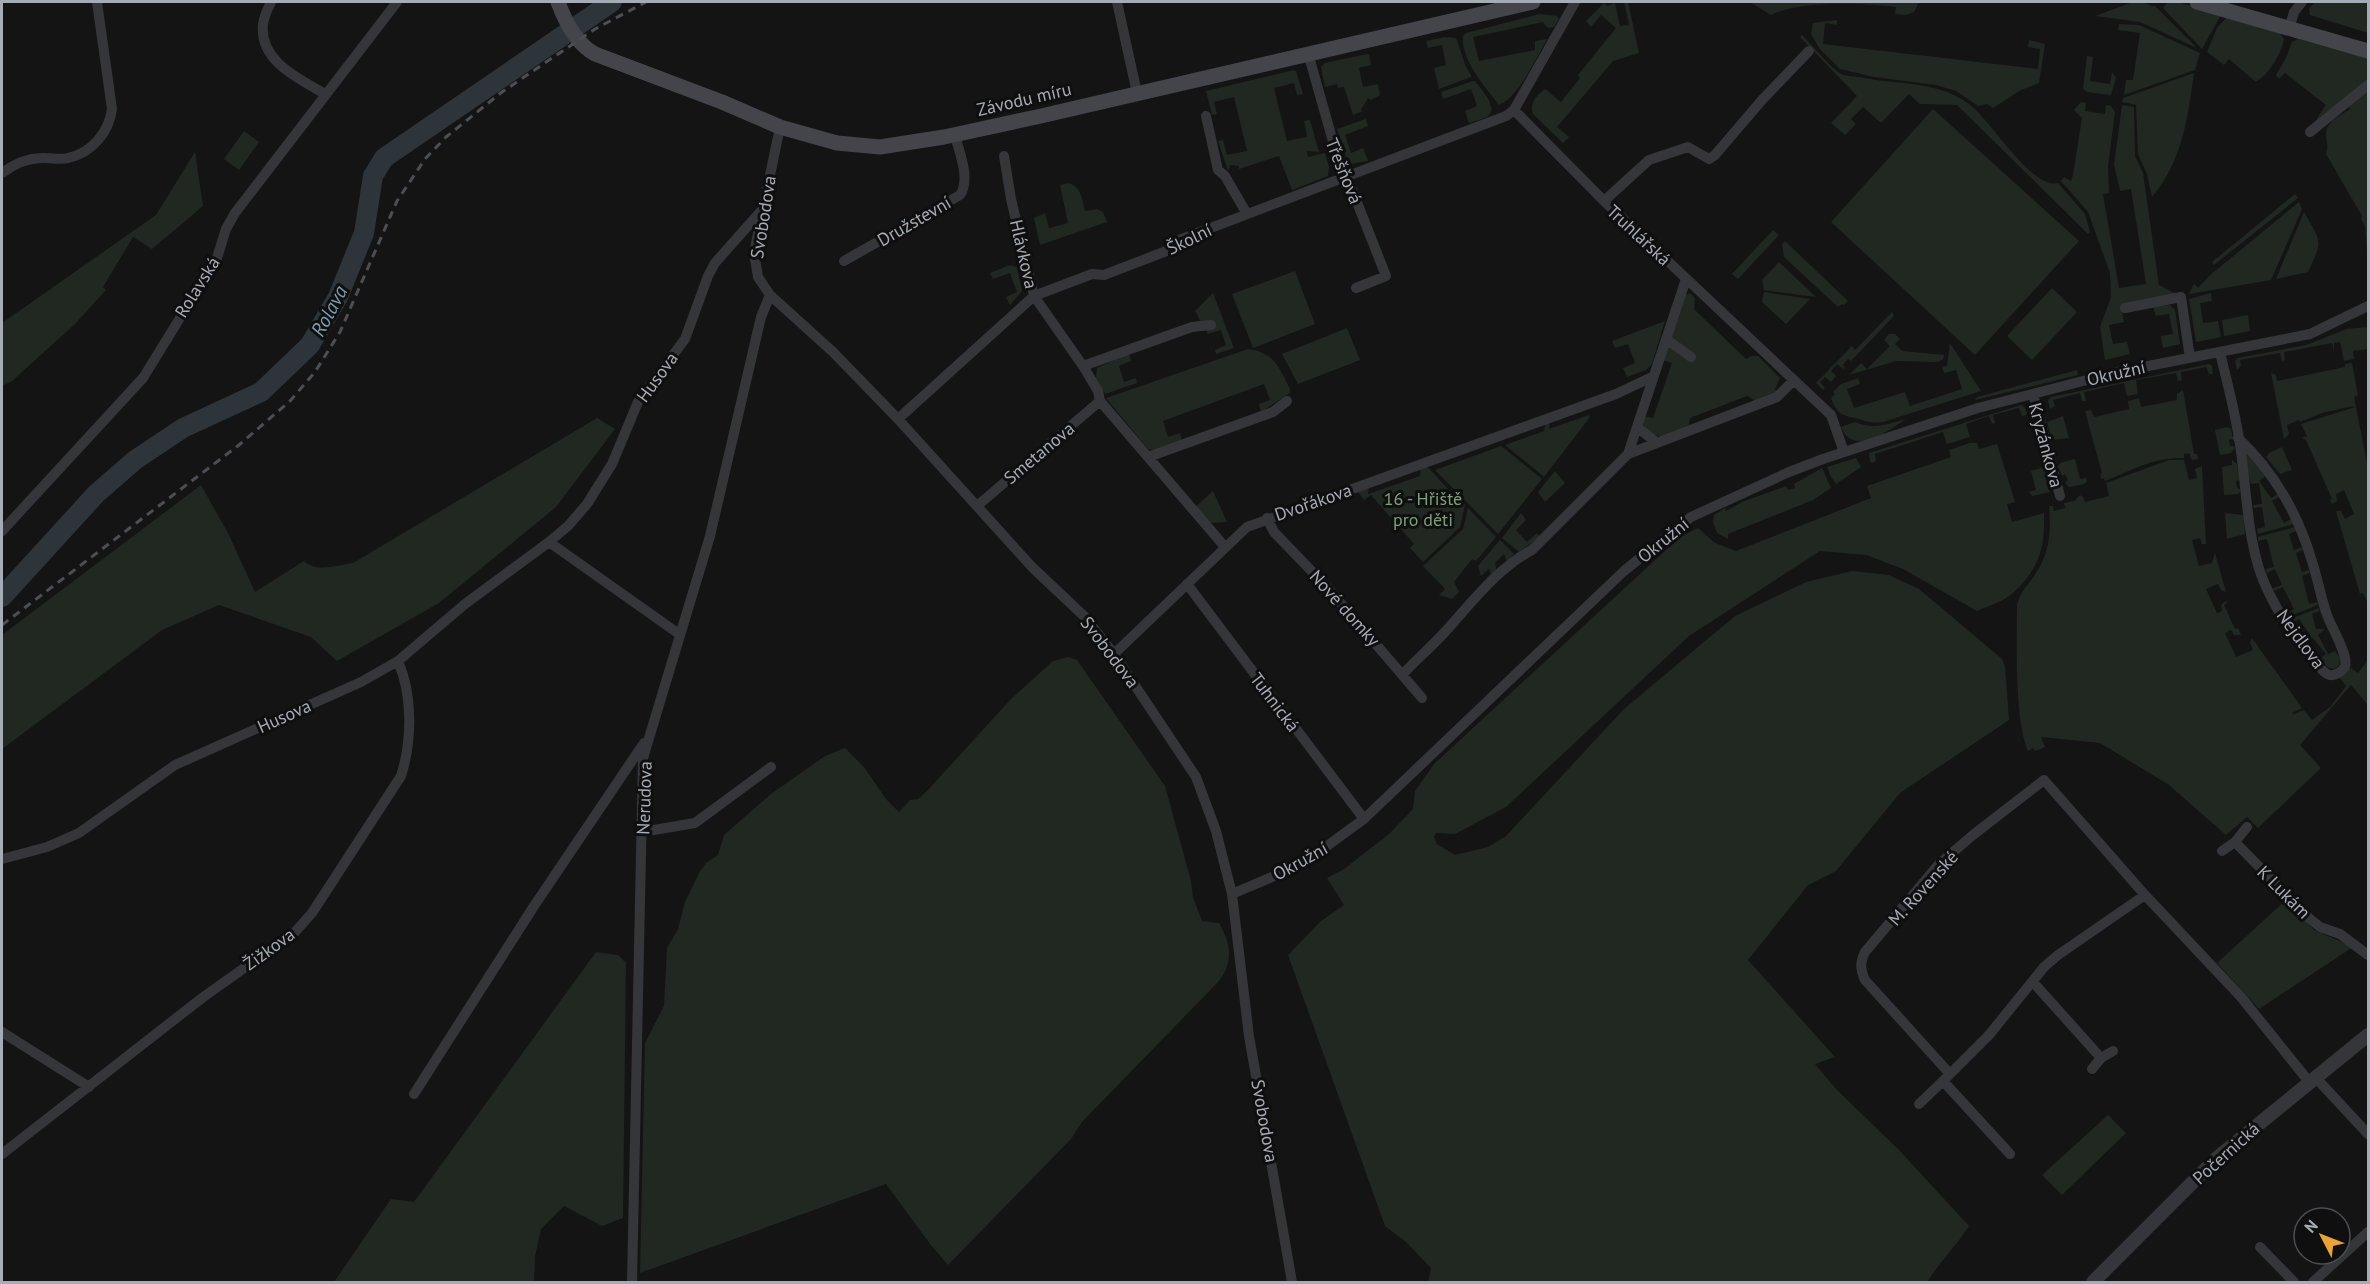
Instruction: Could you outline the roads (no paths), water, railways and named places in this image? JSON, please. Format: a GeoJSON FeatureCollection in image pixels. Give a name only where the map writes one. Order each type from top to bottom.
{"type":"FeatureCollection","features":[{"type":"Feature","properties":{"kind":"main road","name":"Závodu míru"},"geometry":{"type":"LineString","coordinates":[[560,6],[576,37],[587,50],[595,54],[722,102],[780,127],[837,143],[863,147],[900,145],[955,135],[1533,2]]}},
{"type":"Feature","properties":{"kind":"main road"},"geometry":{"type":"LineString","coordinates":[[2197,2],[2368,51]]}},
{"type":"Feature","properties":{"kind":"street"},"geometry":{"type":"LineString","coordinates":[[2,173],[28,160],[66,159],[83,153],[93,145],[111,122],[112,109],[97,2]]}},
{"type":"Feature","properties":{"kind":"street"},"geometry":{"type":"LineString","coordinates":[[271,2],[263,23],[265,46],[276,62],[289,73],[325,94]]}},
{"type":"Feature","properties":{"kind":"street","name":"Rolavská"},"geometry":{"type":"LineString","coordinates":[[2,531],[143,378],[217,258],[226,229],[235,213],[397,2]]}},
{"type":"Feature","properties":{"kind":"street"},"geometry":{"type":"LineString","coordinates":[[1117,2],[1137,93]]}},
{"type":"Feature","properties":{"kind":"street"},"geometry":{"type":"LineString","coordinates":[[1514,110],[1575,2]]}},
{"type":"Feature","properties":{"kind":"street"},"geometry":{"type":"LineString","coordinates":[[2289,29],[2294,12],[2302,2]]}},
{"type":"Feature","properties":{"kind":"street"},"geometry":{"type":"LineString","coordinates":[[1604,201],[1649,160],[1656,157],[1688,147],[1704,158],[1709,159],[1715,155],[1762,100],[1809,51]]}},
{"type":"Feature","properties":{"kind":"street","name":"Třešňová"},"geometry":{"type":"LineString","coordinates":[[1308,53],[1343,177],[1351,187],[1386,276],[1356,288]]}},
{"type":"Feature","properties":{"kind":"street"},"geometry":{"type":"LineString","coordinates":[[2310,132],[2368,85]]}},
{"type":"Feature","properties":{"kind":"street","name":"Školní"},"geometry":{"type":"LineString","coordinates":[[898,419],[1034,296],[1092,274],[1104,275],[1169,250],[1179,240],[1506,116],[1514,110]]}},
{"type":"Feature","properties":{"kind":"street","name":"Truhlářská"},"geometry":{"type":"LineString","coordinates":[[1514,110],[1604,201],[1831,415],[1844,452]]}},
{"type":"Feature","properties":{"kind":"street"},"geometry":{"type":"LineString","coordinates":[[1206,116],[1218,170],[1225,176],[1247,214]]}},
{"type":"Feature","properties":{"kind":"street","name":"Svobodova"},"geometry":{"type":"LineString","coordinates":[[780,127],[762,210],[754,262],[758,277],[771,295],[833,352],[898,419],[1032,567],[1085,616],[1114,654],[1196,777],[1216,831],[1232,894],[1249,1036],[1292,1282]]}},
{"type":"Feature","properties":{"kind":"street","name":"Družstevní"},"geometry":{"type":"LineString","coordinates":[[844,261],[960,195],[965,188],[965,180],[955,135]]}},
{"type":"Feature","properties":{"kind":"street","name":"Hlávkova"},"geometry":{"type":"LineString","coordinates":[[1004,156],[1011,199],[1034,296],[1083,366],[1098,391],[1100,401],[1225,547]]}},
{"type":"Feature","properties":{"kind":"street","name":"Husova"},"geometry":{"type":"LineString","coordinates":[[2,859],[46,847],[79,834],[175,765],[362,682],[398,662],[465,604],[549,542],[587,504],[612,464],[638,402],[685,339],[715,263],[762,210]]}},
{"type":"Feature","properties":{"kind":"street"},"geometry":{"type":"LineString","coordinates":[[1628,454],[1686,279]]}},
{"type":"Feature","properties":{"kind":"street","name":"Nerudova"},"geometry":{"type":"LineString","coordinates":[[632,1282],[643,758],[679,634],[697,584],[761,317],[771,295]]}},
{"type":"Feature","properties":{"kind":"street"},"geometry":{"type":"LineString","coordinates":[[2125,308],[2181,297],[2190,358]]}},
{"type":"Feature","properties":{"kind":"street","name":"Okružní"},"geometry":{"type":"LineString","coordinates":[[1232,894],[1279,874],[1320,852],[1364,819],[1624,571],[1691,517],[1789,472],[1978,408],[2118,372],[2310,334],[2368,306]]}},
{"type":"Feature","properties":{"kind":"street"},"geometry":{"type":"LineString","coordinates":[[1083,366],[1192,327],[1211,325]]}},
{"type":"Feature","properties":{"kind":"street"},"geometry":{"type":"LineString","coordinates":[[1666,339],[1691,357]]}},
{"type":"Feature","properties":{"kind":"street","name":"Nejdlova"},"geometry":{"type":"LineString","coordinates":[[2220,353],[2238,438],[2257,560],[2267,590],[2304,649],[2322,671],[2330,676],[2335,675],[2345,667],[2345,657],[2326,612],[2302,532],[2281,489],[2256,456],[2238,438]]}},
{"type":"Feature","properties":{"kind":"street","name":"Dvořákova"},"geometry":{"type":"LineString","coordinates":[[1114,654],[1247,527],[1616,394],[1652,377]]}},
{"type":"Feature","properties":{"kind":"street"},"geometry":{"type":"LineString","coordinates":[[1403,674],[1444,633],[1462,611],[1518,557],[1532,550],[1628,454],[1777,397],[1794,380]]}},
{"type":"Feature","properties":{"kind":"street","name":"Kryzánkova"},"geometry":{"type":"LineString","coordinates":[[2033,394],[2060,496]]}},
{"type":"Feature","properties":{"kind":"street","name":"Smetanova"},"geometry":{"type":"LineString","coordinates":[[977,506],[1100,401]]}},
{"type":"Feature","properties":{"kind":"street"},"geometry":{"type":"LineString","coordinates":[[1148,457],[1273,412],[1287,401]]}},
{"type":"Feature","properties":{"kind":"street"},"geometry":{"type":"LineString","coordinates":[[1637,427],[1657,443]]}},
{"type":"Feature","properties":{"kind":"street","name":"Nové domky"},"geometry":{"type":"LineString","coordinates":[[1267,518],[1274,532],[1326,586],[1422,698]]}},
{"type":"Feature","properties":{"kind":"street"},"geometry":{"type":"LineString","coordinates":[[549,542],[679,634]]}},
{"type":"Feature","properties":{"kind":"street","name":"Tuhnická"},"geometry":{"type":"LineString","coordinates":[[1187,584],[1364,819]]}},
{"type":"Feature","properties":{"kind":"street","name":"Žižkova"},"geometry":{"type":"LineString","coordinates":[[2,1154],[202,998],[295,932],[312,913],[401,776],[408,754],[408,697],[405,678],[398,662]]}},
{"type":"Feature","properties":{"kind":"street"},"geometry":{"type":"LineString","coordinates":[[414,1094],[534,906],[650,734]]}},
{"type":"Feature","properties":{"kind":"street"},"geometry":{"type":"LineString","coordinates":[[642,832],[695,823],[771,767]]}},
{"type":"Feature","properties":{"kind":"street","name":"M. Rovenské"},"geometry":{"type":"LineString","coordinates":[[2010,1154],[1865,980],[1860,967],[1865,952],[1939,864],[2044,780],[2145,895],[2241,997],[2313,1080],[2368,1134]]}},
{"type":"Feature","properties":{"kind":"street"},"geometry":{"type":"LineString","coordinates":[[2222,852],[2235,842],[2247,827]]}},
{"type":"Feature","properties":{"kind":"street","name":"K Lukám"},"geometry":{"type":"LineString","coordinates":[[2235,842],[2309,918],[2320,927],[2340,934],[2368,955]]}},
{"type":"Feature","properties":{"kind":"street"},"geometry":{"type":"LineString","coordinates":[[1919,1104],[1989,1035],[2044,967],[2145,895]]}},
{"type":"Feature","properties":{"kind":"street"},"geometry":{"type":"LineString","coordinates":[[2033,982],[2101,1058]]}},
{"type":"Feature","properties":{"kind":"street"},"geometry":{"type":"LineString","coordinates":[[2,1032],[89,1087]]}},
{"type":"Feature","properties":{"kind":"street","name":"Počernická"},"geometry":{"type":"LineString","coordinates":[[2093,1282],[2217,1158],[2368,1035]]}},
{"type":"Feature","properties":{"kind":"street"},"geometry":{"type":"LineString","coordinates":[[2092,1069],[2101,1058],[2113,1051]]}},
{"type":"Feature","properties":{"kind":"street"},"geometry":{"type":"LineString","coordinates":[[2313,1282],[2368,1232]]}},
{"type":"Feature","properties":{"kind":"street"},"geometry":{"type":"LineString","coordinates":[[2260,1248],[2294,1282]]}},
{"type":"Feature","properties":{"kind":"waterway","name":"Rolava"},"geometry":{"type":"LineString","coordinates":[[2,597],[96,494],[135,460],[183,428],[261,392],[310,345],[338,297],[364,233],[373,176],[384,158],[612,2]]}},
{"type":"Feature","properties":{"kind":"railway"},"geometry":{"type":"LineString","coordinates":[[2,625],[239,445],[290,401],[315,372],[340,332],[397,201],[425,159],[446,137],[502,92],[595,29],[646,2]]}},
{"type":"Feature","properties":{"kind":"park label","name":"16 - Hřiště pro děti"},"geometry":{"type":"Point","coordinates":[1423,508]}}]}
